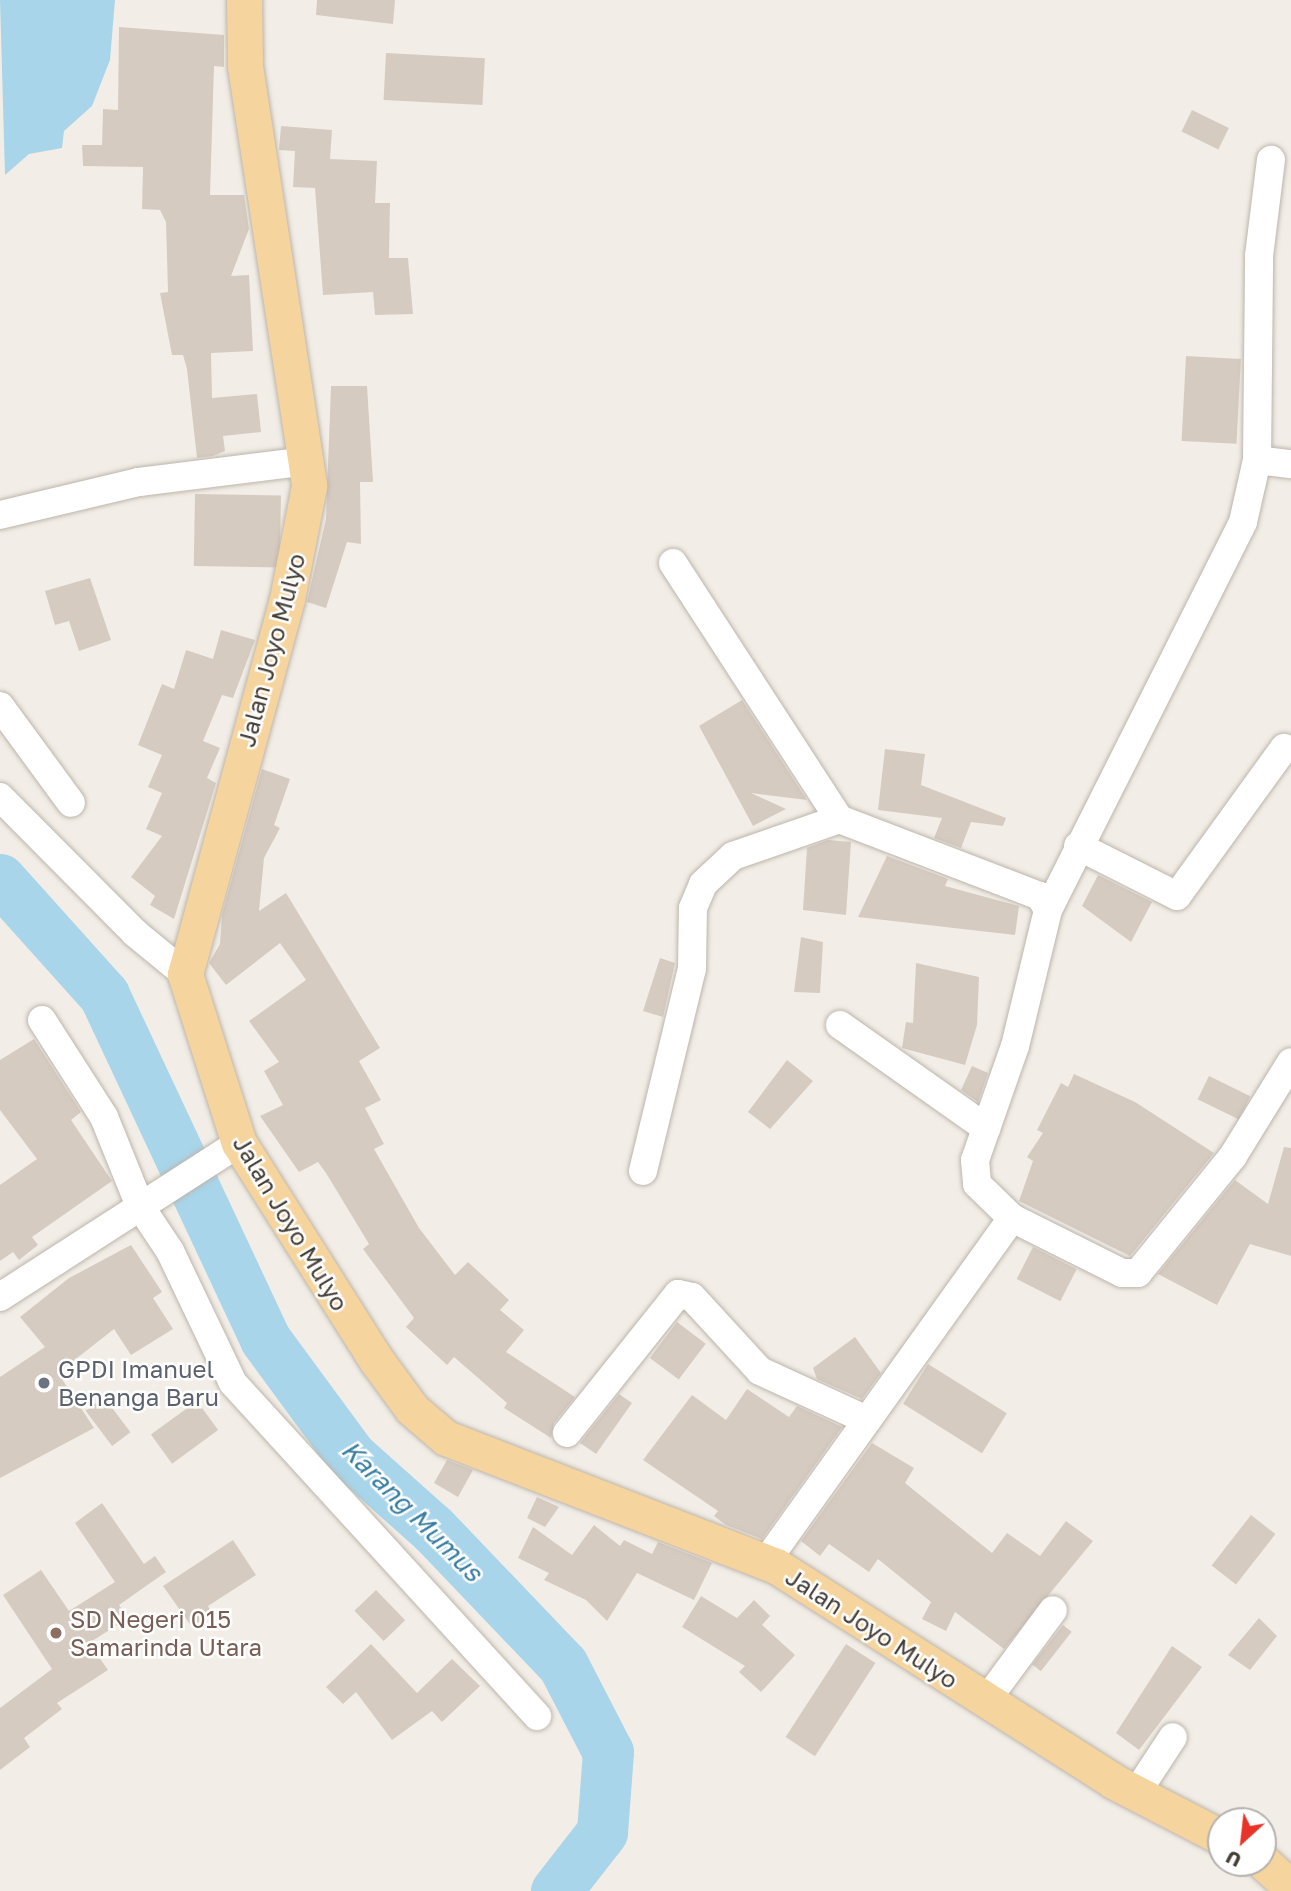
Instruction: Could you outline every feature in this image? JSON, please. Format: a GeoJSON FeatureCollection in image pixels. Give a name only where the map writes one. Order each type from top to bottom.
{"type":"FeatureCollection","features":[{"type":"Feature","properties":{"kind":"main road","name":"Jalan Joyo Mulyo"},"geometry":{"type":"LineString","coordinates":[[244,0],[245,66],[308,461],[307,510],[287,599],[185,974],[226,1149],[377,1361],[434,1428],[510,1467],[765,1563],[807,1582],[985,1702],[1135,1795],[1207,1830]]}},
{"type":"Feature","properties":{"kind":"main road"},"geometry":{"type":"LineString","coordinates":[[1277,1875],[1291,1887]]}},
{"type":"Feature","properties":{"kind":"street"},"geometry":{"type":"LineString","coordinates":[[1271,160],[1259,256],[1257,460],[1243,522],[1048,910],[975,1160],[976,1184],[1012,1218],[1122,1273],[1138,1273],[1233,1156],[1291,1062]]}},
{"type":"Feature","properties":{"kind":"street"},"geometry":{"type":"LineString","coordinates":[[1257,460],[1291,464]]}},
{"type":"Feature","properties":{"kind":"street"},"geometry":{"type":"LineString","coordinates":[[0,515],[139,482],[308,461]]}},
{"type":"Feature","properties":{"kind":"street"},"geometry":{"type":"LineString","coordinates":[[673,563],[839,819],[1040,896],[1048,910]]}},
{"type":"Feature","properties":{"kind":"street"},"geometry":{"type":"LineString","coordinates":[[0,706],[71,803]]}},
{"type":"Feature","properties":{"kind":"street"},"geometry":{"type":"LineString","coordinates":[[1078,846],[1177,895],[1283,748]]}},
{"type":"Feature","properties":{"kind":"street"},"geometry":{"type":"LineString","coordinates":[[0,797],[135,933],[185,974]]}},
{"type":"Feature","properties":{"kind":"street"},"geometry":{"type":"LineString","coordinates":[[643,1171],[692,969],[693,908],[703,884],[733,856],[839,819]]}},
{"type":"Feature","properties":{"kind":"street"},"geometry":{"type":"LineString","coordinates":[[42,1020],[104,1117],[142,1204],[247,1402],[537,1716]]}},
{"type":"Feature","properties":{"kind":"street"},"geometry":{"type":"LineString","coordinates":[[840,1025],[986,1128]]}},
{"type":"Feature","properties":{"kind":"street"},"geometry":{"type":"LineString","coordinates":[[0,1297],[226,1149]]}},
{"type":"Feature","properties":{"kind":"street"},"geometry":{"type":"LineString","coordinates":[[765,1563],[1012,1218]]}},
{"type":"Feature","properties":{"kind":"street"},"geometry":{"type":"LineString","coordinates":[[566,1433],[678,1294],[692,1297],[760,1371],[867,1420]]}},
{"type":"Feature","properties":{"kind":"street"},"geometry":{"type":"LineString","coordinates":[[985,1702],[1053,1610]]}},
{"type":"Feature","properties":{"kind":"street"},"geometry":{"type":"LineString","coordinates":[[1135,1795],[1173,1737]]}},
{"type":"Feature","properties":{"kind":"water"},"geometry":{"type":"Polygon","coordinates":[[[0,0],[115,0],[110,60],[92,106],[64,131],[62,148],[29,154],[5,175],[0,0]]]}},
{"type":"Feature","properties":{"kind":"building"},"geometry":{"type":"Polygon","coordinates":[[[317,0],[395,0],[393,24],[316,15],[317,0]]]}},
{"type":"Feature","properties":{"kind":"building"},"geometry":{"type":"Polygon","coordinates":[[[119,27],[224,35],[224,67],[214,66],[210,195],[244,195],[249,229],[231,276],[249,275],[253,351],[211,353],[212,398],[257,394],[261,432],[223,436],[225,451],[213,456],[197,458],[187,369],[183,355],[172,355],[160,293],[168,292],[166,222],[160,210],[142,209],[143,167],[83,166],[82,145],[102,145],[103,109],[118,110],[119,27]]]}},
{"type":"Feature","properties":{"kind":"building"},"geometry":{"type":"Polygon","coordinates":[[[386,53],[485,58],[482,105],[384,100],[386,53]]]}},
{"type":"Feature","properties":{"kind":"building"},"geometry":{"type":"Polygon","coordinates":[[[1192,110],[1229,128],[1218,150],[1181,132],[1192,110]]]}},
{"type":"Feature","properties":{"kind":"building"},"geometry":{"type":"Polygon","coordinates":[[[281,126],[332,130],[330,159],[377,161],[375,203],[390,203],[389,258],[408,258],[413,314],[375,315],[373,292],[323,295],[315,188],[293,187],[295,151],[279,150],[281,126]]]}},
{"type":"Feature","properties":{"kind":"building"},"geometry":{"type":"Polygon","coordinates":[[[1186,356],[1241,359],[1236,444],[1182,441],[1186,356]]]}},
{"type":"Feature","properties":{"kind":"building"},"geometry":{"type":"Polygon","coordinates":[[[331,386],[367,386],[373,482],[360,482],[361,544],[347,542],[326,608],[307,602],[326,519],[331,386]]]}},
{"type":"Feature","properties":{"kind":"building"},"geometry":{"type":"Polygon","coordinates":[[[195,494],[281,496],[280,567],[194,566],[195,494]]]}},
{"type":"Feature","properties":{"kind":"building"},"geometry":{"type":"Polygon","coordinates":[[[90,578],[111,640],[79,651],[69,621],[55,625],[45,591],[90,578]]]}},
{"type":"Feature","properties":{"kind":"building"},"geometry":{"type":"Polygon","coordinates":[[[221,630],[255,640],[233,698],[222,695],[203,741],[220,748],[207,778],[216,783],[174,919],[150,905],[155,896],[131,877],[162,836],[146,829],[162,793],[148,787],[162,755],[138,745],[162,684],[174,689],[186,650],[213,659],[221,630]]]}},
{"type":"Feature","properties":{"kind":"building"},"geometry":{"type":"Polygon","coordinates":[[[742,700],[807,800],[751,793],[786,809],[753,826],[699,726],[742,700]]]}},
{"type":"Feature","properties":{"kind":"building"},"geometry":{"type":"Polygon","coordinates":[[[885,749],[925,754],[921,785],[1006,818],[1003,826],[971,822],[961,848],[934,838],[942,818],[878,810],[885,749]]]}},
{"type":"Feature","properties":{"kind":"building"},"geometry":{"type":"Polygon","coordinates":[[[262,769],[290,779],[274,825],[280,828],[264,858],[259,911],[286,893],[380,1048],[359,1061],[381,1100],[365,1108],[384,1144],[374,1149],[419,1228],[455,1275],[468,1262],[509,1300],[500,1310],[524,1330],[506,1352],[575,1397],[554,1423],[551,1438],[504,1408],[507,1403],[454,1357],[447,1365],[406,1327],[414,1318],[363,1249],[369,1244],[326,1173],[318,1162],[299,1172],[260,1116],[283,1105],[264,1071],[279,1062],[249,1021],[306,980],[280,943],[226,985],[209,963],[220,944],[222,915],[262,769]]]}},
{"type":"Feature","properties":{"kind":"building"},"geometry":{"type":"Polygon","coordinates":[[[828,840],[851,842],[846,915],[803,910],[807,848],[828,840]]]}},
{"type":"Feature","properties":{"kind":"building"},"geometry":{"type":"Polygon","coordinates":[[[887,856],[948,879],[945,886],[1019,906],[1015,935],[858,917],[887,856]]]}},
{"type":"Feature","properties":{"kind":"building"},"geometry":{"type":"Polygon","coordinates":[[[1098,875],[1152,902],[1131,942],[1082,906],[1098,875]]]}},
{"type":"Feature","properties":{"kind":"building"},"geometry":{"type":"Polygon","coordinates":[[[801,937],[823,942],[820,993],[794,992],[801,937]]]}},
{"type":"Feature","properties":{"kind":"building"},"geometry":{"type":"Polygon","coordinates":[[[660,958],[675,963],[663,1017],[643,1011],[660,958]]]}},
{"type":"Feature","properties":{"kind":"building"},"geometry":{"type":"Polygon","coordinates":[[[916,963],[979,977],[977,1025],[965,1065],[902,1048],[906,1022],[913,1023],[916,963]]]}},
{"type":"Feature","properties":{"kind":"building"},"geometry":{"type":"Polygon","coordinates":[[[34,1039],[81,1112],[71,1120],[112,1181],[32,1237],[38,1245],[19,1260],[13,1252],[0,1261],[0,1185],[37,1159],[0,1110],[0,1060],[34,1039]]]}},
{"type":"Feature","properties":{"kind":"building"},"geometry":{"type":"Polygon","coordinates":[[[787,1060],[813,1081],[770,1129],[748,1112],[787,1060]]]}},
{"type":"Feature","properties":{"kind":"building"},"geometry":{"type":"Polygon","coordinates":[[[972,1066],[988,1073],[978,1102],[961,1090],[972,1066]]]}},
{"type":"Feature","properties":{"kind":"building"},"geometry":{"type":"Polygon","coordinates":[[[1074,1074],[1135,1102],[1214,1153],[1130,1256],[1019,1201],[1033,1161],[1027,1157],[1043,1133],[1037,1130],[1061,1083],[1068,1087],[1074,1074]]]}},
{"type":"Feature","properties":{"kind":"building"},"geometry":{"type":"Polygon","coordinates":[[[1209,1076],[1250,1096],[1239,1120],[1198,1099],[1209,1076]]]}},
{"type":"Feature","properties":{"kind":"building"},"geometry":{"type":"Polygon","coordinates":[[[1284,1147],[1291,1148],[1291,1256],[1250,1244],[1217,1305],[1158,1274],[1235,1180],[1268,1204],[1284,1147]]]}},
{"type":"Feature","properties":{"kind":"building"},"geometry":{"type":"Polygon","coordinates":[[[131,1245],[162,1292],[153,1298],[173,1329],[131,1355],[114,1329],[58,1373],[94,1428],[0,1478],[0,1377],[45,1347],[20,1317],[69,1278],[131,1245]]]}},
{"type":"Feature","properties":{"kind":"building"},"geometry":{"type":"Polygon","coordinates":[[[1033,1247],[1077,1269],[1060,1301],[1017,1279],[1033,1247]]]}},
{"type":"Feature","properties":{"kind":"building"},"geometry":{"type":"Polygon","coordinates":[[[677,1322],[706,1344],[679,1380],[650,1358],[677,1322]]]}},
{"type":"Feature","properties":{"kind":"building"},"geometry":{"type":"Polygon","coordinates":[[[855,1337],[881,1373],[862,1399],[817,1379],[813,1368],[855,1337]]]}},
{"type":"Feature","properties":{"kind":"building"},"geometry":{"type":"Polygon","coordinates":[[[928,1364],[1007,1413],[982,1453],[903,1404],[928,1364]]]}},
{"type":"Feature","properties":{"kind":"building"},"geometry":{"type":"Polygon","coordinates":[[[747,1389],[789,1417],[797,1406],[842,1427],[762,1539],[726,1525],[714,1516],[718,1511],[643,1460],[692,1395],[726,1420],[747,1389]]]}},
{"type":"Feature","properties":{"kind":"building"},"geometry":{"type":"Polygon","coordinates":[[[619,1394],[632,1403],[596,1454],[580,1443],[619,1394]]]}},
{"type":"Feature","properties":{"kind":"building"},"geometry":{"type":"Polygon","coordinates":[[[104,1397],[130,1432],[112,1446],[86,1411],[104,1397]]]}},
{"type":"Feature","properties":{"kind":"building"},"geometry":{"type":"Polygon","coordinates":[[[197,1401],[218,1430],[172,1464],[151,1435],[197,1401]]]}},
{"type":"Feature","properties":{"kind":"building"},"geometry":{"type":"Polygon","coordinates":[[[872,1443],[914,1468],[905,1483],[992,1553],[1007,1533],[1040,1556],[1066,1521],[1093,1541],[1004,1649],[955,1612],[946,1631],[922,1619],[931,1602],[878,1559],[869,1572],[829,1544],[820,1556],[801,1541],[872,1443]]]}},
{"type":"Feature","properties":{"kind":"building"},"geometry":{"type":"Polygon","coordinates":[[[447,1460],[473,1470],[458,1497],[434,1483],[447,1460]]]}},
{"type":"Feature","properties":{"kind":"building"},"geometry":{"type":"Polygon","coordinates":[[[537,1497],[559,1507],[545,1527],[527,1518],[537,1497]]]}},
{"type":"Feature","properties":{"kind":"building"},"geometry":{"type":"Polygon","coordinates":[[[102,1503],[144,1564],[155,1556],[166,1572],[119,1605],[128,1618],[89,1643],[108,1670],[57,1703],[62,1709],[24,1738],[30,1747],[0,1770],[0,1708],[52,1669],[3,1595],[41,1570],[69,1611],[115,1582],[75,1523],[102,1503]]]}},
{"type":"Feature","properties":{"kind":"building"},"geometry":{"type":"Polygon","coordinates":[[[1251,1515],[1275,1534],[1236,1585],[1212,1565],[1251,1515]]]}},
{"type":"Feature","properties":{"kind":"building"},"geometry":{"type":"Polygon","coordinates":[[[594,1525],[620,1546],[624,1540],[652,1554],[658,1542],[712,1563],[694,1600],[637,1573],[607,1621],[586,1600],[544,1580],[549,1573],[518,1558],[533,1527],[572,1555],[594,1525]]]}},
{"type":"Feature","properties":{"kind":"building"},"geometry":{"type":"Polygon","coordinates":[[[233,1540],[256,1575],[208,1606],[212,1613],[192,1627],[163,1586],[233,1540]]]}},
{"type":"Feature","properties":{"kind":"building"},"geometry":{"type":"Polygon","coordinates":[[[376,1590],[405,1620],[384,1641],[354,1611],[376,1590]]]}},
{"type":"Feature","properties":{"kind":"building"},"geometry":{"type":"Polygon","coordinates":[[[701,1596],[737,1618],[754,1600],[770,1616],[762,1625],[795,1655],[761,1692],[739,1672],[745,1666],[682,1627],[701,1596]]]}},
{"type":"Feature","properties":{"kind":"building"},"geometry":{"type":"Polygon","coordinates":[[[1259,1618],[1277,1636],[1250,1670],[1228,1655],[1259,1618]]]}},
{"type":"Feature","properties":{"kind":"building"},"geometry":{"type":"Polygon","coordinates":[[[1063,1625],[1072,1632],[1041,1671],[1032,1664],[1063,1625]]]}},
{"type":"Feature","properties":{"kind":"building"},"geometry":{"type":"Polygon","coordinates":[[[371,1644],[417,1693],[452,1659],[480,1686],[442,1722],[432,1711],[392,1740],[356,1692],[343,1704],[326,1687],[371,1644]]]}},
{"type":"Feature","properties":{"kind":"building"},"geometry":{"type":"Polygon","coordinates":[[[846,1644],[875,1663],[815,1756],[786,1737],[846,1644]]]}},
{"type":"Feature","properties":{"kind":"building"},"geometry":{"type":"Polygon","coordinates":[[[1172,1646],[1202,1667],[1139,1750],[1116,1733],[1172,1646]]]}},
{"type":"Feature","properties":{"kind":"waterway","name":"Karang Mumus"},"geometry":{"type":"LineString","coordinates":[[0,879],[104,995],[265,1339],[351,1456],[433,1529],[563,1665],[608,1752],[602,1832],[556,1891]]}},
{"type":"Feature","properties":{"kind":"place","name":"GPDI Imanuel Benanga Baru"},"geometry":{"type":"Point","coordinates":[44,1383]}},
{"type":"Feature","properties":{"kind":"place","name":"SD Negeri 015 Samarinda Utara"},"geometry":{"type":"Point","coordinates":[56,1633]}}]}
